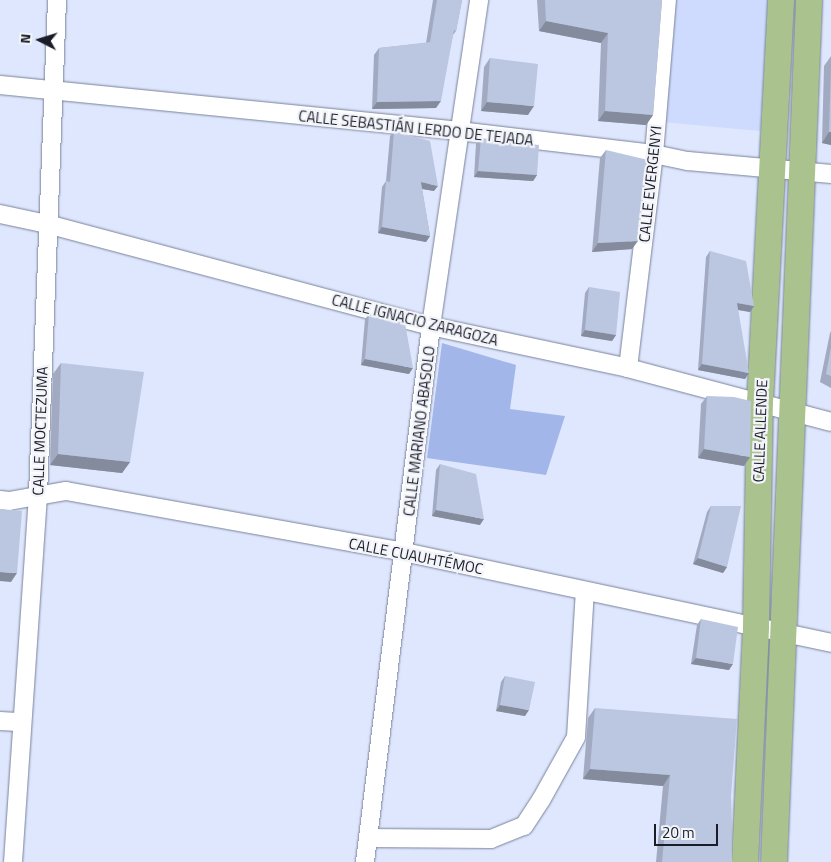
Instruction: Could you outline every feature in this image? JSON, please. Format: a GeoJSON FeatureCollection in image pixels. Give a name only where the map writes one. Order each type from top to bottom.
{"type":"FeatureCollection","features":[{"type":"Feature","properties":{"kind":"main road","name":"CALLE ALLENDE"},"geometry":{"type":"LineString","coordinates":[[746,862],[756,626],[760,402],[781,0]]}},
{"type":"Feature","properties":{"kind":"main road","name":"CALLE ALLENDE"},"geometry":{"type":"LineString","coordinates":[[774,862],[785,634],[809,0]]}},
{"type":"Feature","properties":{"kind":"street","name":"CALLE MOCTEZUMA"},"geometry":{"type":"LineString","coordinates":[[9,860],[22,722],[38,495],[52,90],[57,0]]}},
{"type":"Feature","properties":{"kind":"street","name":"CALLE MARIANO ABASOLO"},"geometry":{"type":"LineString","coordinates":[[366,862],[431,326],[478,0]]}},
{"type":"Feature","properties":{"kind":"street","name":"CALLE EVERGENYI"},"geometry":{"type":"LineString","coordinates":[[628,368],[654,154],[667,0]]}},
{"type":"Feature","properties":{"kind":"street","name":"CALLE SEBASTIÁN LERDO DE TEJADA"},"geometry":{"type":"LineString","coordinates":[[0,85],[459,131],[654,154],[688,160],[831,174]]}},
{"type":"Feature","properties":{"kind":"street","name":"CALLE IGNACIO ZARAGOZA"},"geometry":{"type":"LineString","coordinates":[[0,214],[47,224],[431,326],[628,368],[831,422]]}},
{"type":"Feature","properties":{"kind":"street","name":"CALLE CUAUHTÉMOC"},"geometry":{"type":"LineString","coordinates":[[0,500],[9,501],[66,491],[404,552],[831,643]]}},
{"type":"Feature","properties":{"kind":"street"},"geometry":{"type":"LineString","coordinates":[[368,838],[491,839],[524,826],[542,800],[576,737],[586,591]]}},
{"type":"Feature","properties":{"kind":"street"},"geometry":{"type":"LineString","coordinates":[[0,721],[22,722]]}},
{"type":"Feature","properties":{"kind":"shaded area"},"geometry":{"type":"Polygon","coordinates":[[[672,0],[771,0],[760,131],[662,122],[672,0]]]}},
{"type":"Feature","properties":{"kind":"shaded area"},"geometry":{"type":"Polygon","coordinates":[[[442,343],[516,365],[510,409],[565,416],[546,475],[427,458],[442,343]]]}},
{"type":"Feature","properties":{"kind":"building"},"geometry":{"type":"Polygon","coordinates":[[[437,0],[462,0],[456,31],[454,30],[441,101],[377,102],[379,48],[430,42],[437,0]]]}},
{"type":"Feature","properties":{"kind":"building"},"geometry":{"type":"Polygon","coordinates":[[[545,0],[662,0],[653,115],[605,111],[608,33],[546,21],[545,0]]]}},
{"type":"Feature","properties":{"kind":"building"},"geometry":{"type":"Polygon","coordinates":[[[490,58],[538,64],[534,106],[487,102],[490,58]]]}},
{"type":"Feature","properties":{"kind":"building"},"geometry":{"type":"Polygon","coordinates":[[[831,67],[831,132],[829,132],[831,67]]]}},
{"type":"Feature","properties":{"kind":"building"},"geometry":{"type":"Polygon","coordinates":[[[394,131],[430,141],[438,186],[421,182],[430,236],[382,227],[386,181],[390,182],[394,131]]]}},
{"type":"Feature","properties":{"kind":"building"},"geometry":{"type":"Polygon","coordinates":[[[481,138],[539,145],[537,175],[478,171],[481,138]]]}},
{"type":"Feature","properties":{"kind":"building"},"geometry":{"type":"Polygon","coordinates":[[[606,150],[648,160],[638,241],[598,243],[606,150]]]}},
{"type":"Feature","properties":{"kind":"building"},"geometry":{"type":"Polygon","coordinates":[[[710,251],[746,261],[754,306],[737,303],[749,373],[702,364],[710,251]]]}},
{"type":"Feature","properties":{"kind":"building"},"geometry":{"type":"Polygon","coordinates":[[[589,287],[620,292],[616,335],[585,330],[589,287]]]}},
{"type":"Feature","properties":{"kind":"building"},"geometry":{"type":"Polygon","coordinates":[[[369,314],[405,323],[413,368],[365,359],[369,314]]]}},
{"type":"Feature","properties":{"kind":"building"},"geometry":{"type":"Polygon","coordinates":[[[831,347],[831,376],[826,374],[831,347]]]}},
{"type":"Feature","properties":{"kind":"building"},"geometry":{"type":"Polygon","coordinates":[[[61,363],[144,372],[130,462],[58,454],[61,363]]]}},
{"type":"Feature","properties":{"kind":"building"},"geometry":{"type":"Polygon","coordinates":[[[707,396],[734,397],[751,401],[750,457],[704,449],[707,396]]]}},
{"type":"Feature","properties":{"kind":"building"},"geometry":{"type":"Polygon","coordinates":[[[440,464],[476,474],[484,519],[436,510],[440,464]]]}},
{"type":"Feature","properties":{"kind":"building"},"geometry":{"type":"Polygon","coordinates":[[[711,506],[741,506],[727,567],[698,558],[711,506]]]}},
{"type":"Feature","properties":{"kind":"building"},"geometry":{"type":"Polygon","coordinates":[[[0,509],[22,511],[17,573],[0,572],[0,509]]]}},
{"type":"Feature","properties":{"kind":"building"},"geometry":{"type":"Polygon","coordinates":[[[701,619],[738,627],[733,664],[696,658],[701,619]]]}},
{"type":"Feature","properties":{"kind":"building"},"geometry":{"type":"Polygon","coordinates":[[[505,676],[535,682],[529,710],[500,705],[505,676]]]}},
{"type":"Feature","properties":{"kind":"building"},"geometry":{"type":"Polygon","coordinates":[[[595,708],[737,719],[731,796],[732,862],[662,862],[670,775],[590,769],[595,708]]]}}]}
